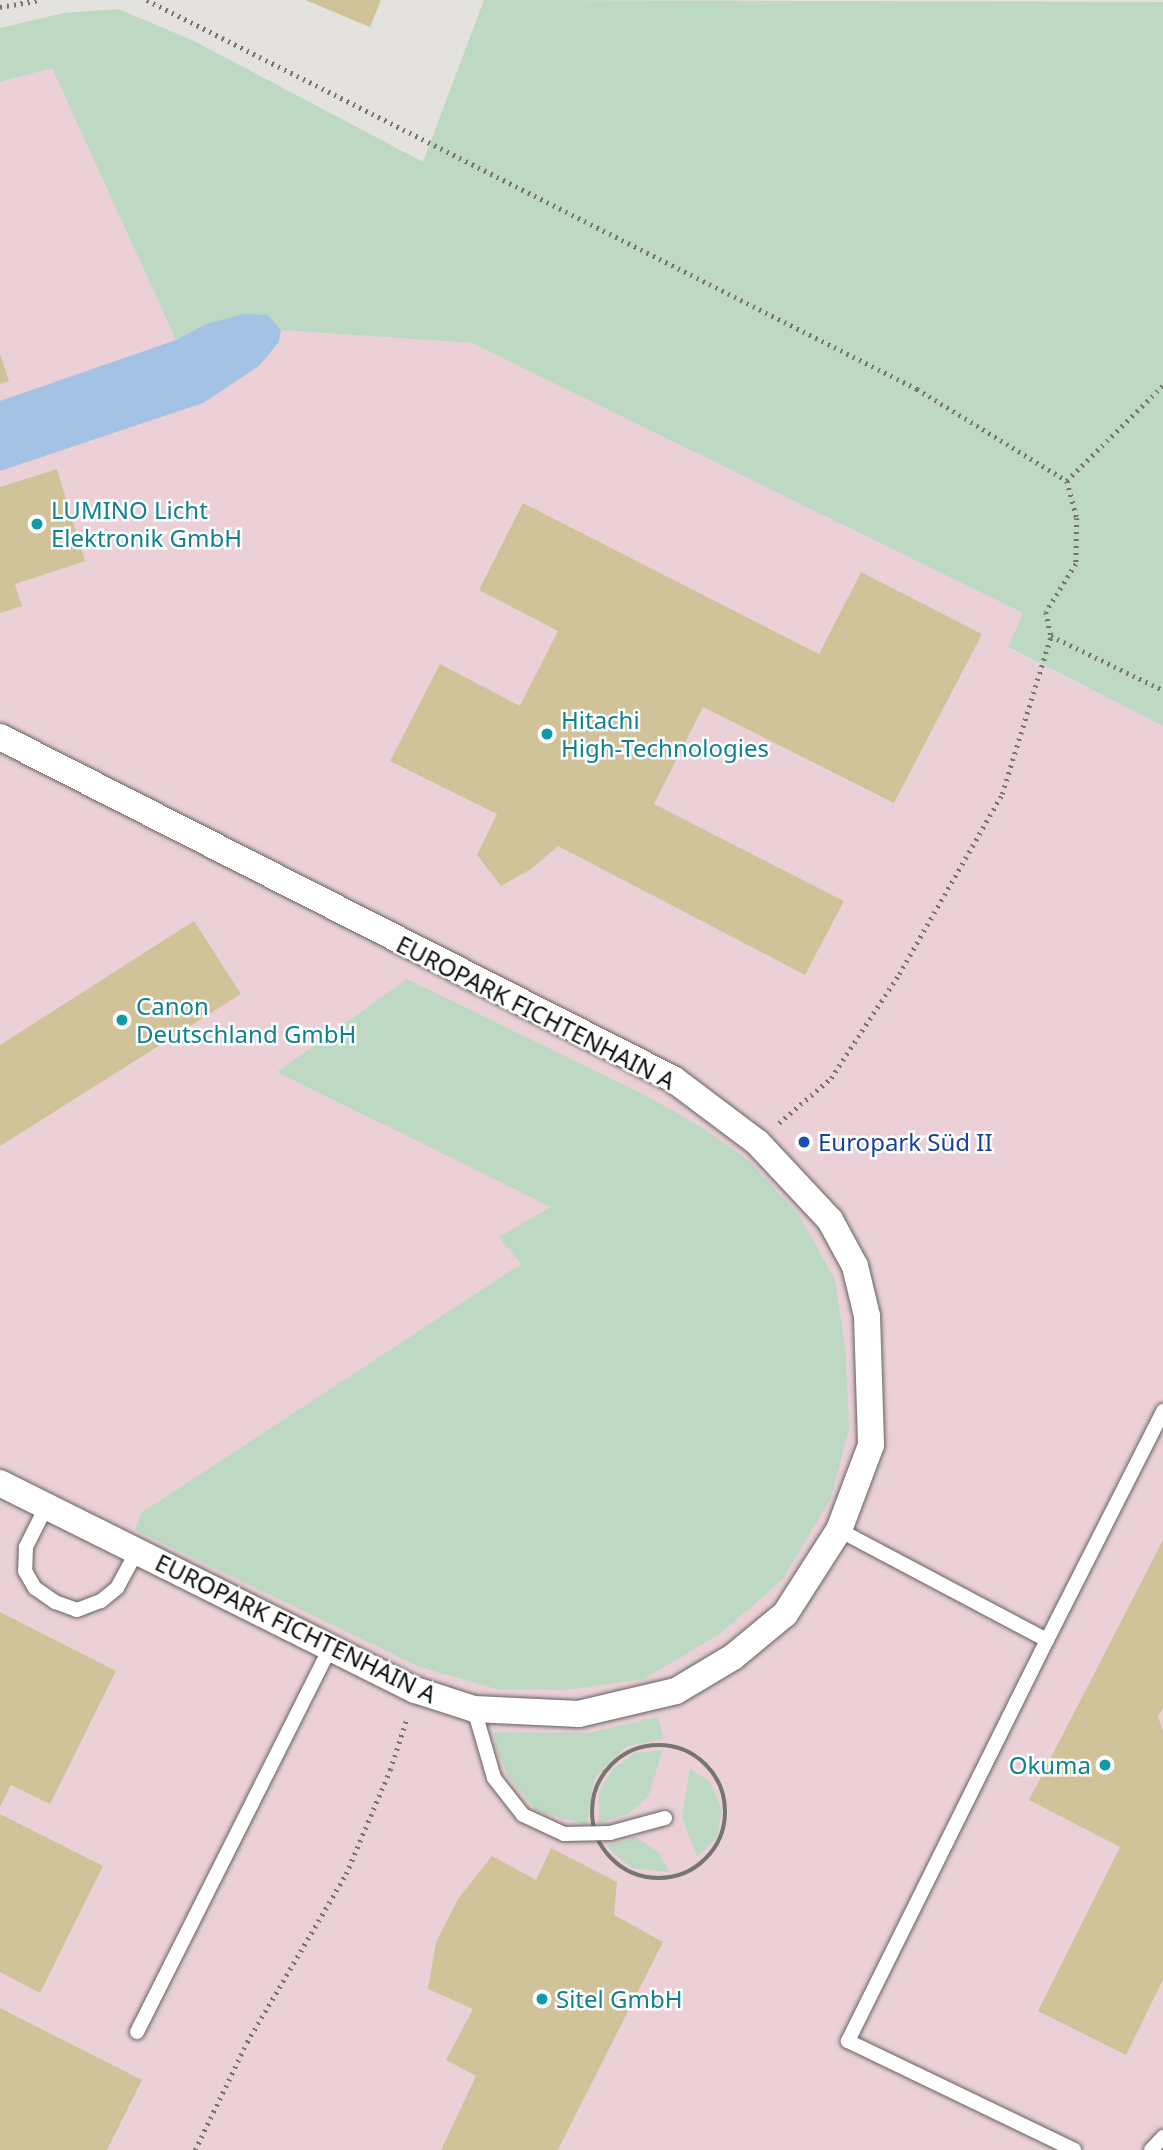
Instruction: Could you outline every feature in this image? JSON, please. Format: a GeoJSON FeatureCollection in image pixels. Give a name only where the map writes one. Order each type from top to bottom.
{"type":"FeatureCollection","features":[{"type":"Feature","properties":{"kind":"street","name":"EUROPARK FICHTENHAIN A"},"geometry":{"type":"LineString","coordinates":[[0,737],[673,1080],[757,1142],[830,1220],[855,1266],[867,1316],[871,1445],[839,1530],[785,1614],[733,1657],[676,1691],[579,1714],[474,1709],[415,1690],[0,1483]]}},
{"type":"Feature","properties":{"kind":"lane"},"geometry":{"type":"LineString","coordinates":[[1074,2150],[848,2041],[1163,1411]]}},
{"type":"Feature","properties":{"kind":"lane"},"geometry":{"type":"LineString","coordinates":[[46,1507],[26,1547],[25,1571],[35,1588],[55,1602],[77,1610],[101,1601],[117,1588],[137,1551]]}},
{"type":"Feature","properties":{"kind":"lane"},"geometry":{"type":"LineString","coordinates":[[839,1530],[1047,1640]]}},
{"type":"Feature","properties":{"kind":"lane"},"geometry":{"type":"LineString","coordinates":[[136,2032],[331,1647]]}},
{"type":"Feature","properties":{"kind":"lane"},"geometry":{"type":"LineString","coordinates":[[474,1709],[494,1777],[523,1815],[564,1834],[610,1833],[665,1818]]}},
{"type":"Feature","properties":{"kind":"lane"},"geometry":{"type":"LineString","coordinates":[[1151,2150],[1163,2137]]}},
{"type":"Feature","properties":{"kind":"path"},"geometry":{"type":"LineString","coordinates":[[0,7],[39,0]]}},
{"type":"Feature","properties":{"kind":"path"},"geometry":{"type":"LineString","coordinates":[[146,0],[894,377],[1067,481],[1077,518],[1076,564],[1046,612],[1051,636],[1002,793],[899,974],[831,1077],[757,1142]]}},
{"type":"Feature","properties":{"kind":"path"},"geometry":{"type":"LineString","coordinates":[[1067,481],[1163,386]]}},
{"type":"Feature","properties":{"kind":"path"},"geometry":{"type":"LineString","coordinates":[[1051,636],[1163,690]]}},
{"type":"Feature","properties":{"kind":"path"},"geometry":{"type":"LineString","coordinates":[[195,2150],[247,2042],[346,1874],[390,1770],[415,1690]]}},
{"type":"Feature","properties":{"kind":"shaded area"},"geometry":{"type":"Polygon","coordinates":[[[52,67],[176,340],[237,380],[259,366],[279,342],[281,330],[472,343],[1024,613],[1008,648],[1163,726],[1163,2150],[0,2150],[0,82],[52,67]]]}},
{"type":"Feature","properties":{"kind":"green space"},"geometry":{"type":"Polygon","coordinates":[[[484,0],[1163,2],[1163,726],[1008,647],[1023,613],[472,343],[281,330],[268,315],[206,324],[176,340],[52,68],[0,82],[0,28],[64,13],[118,9],[192,40],[423,162],[484,0]]]}},
{"type":"Feature","properties":{"kind":"green space"},"geometry":{"type":"Polygon","coordinates":[[[407,979],[641,1093],[700,1126],[748,1160],[799,1215],[835,1280],[846,1353],[849,1429],[831,1498],[783,1579],[721,1633],[644,1679],[567,1690],[496,1689],[420,1667],[135,1530],[141,1513],[521,1264],[499,1237],[551,1207],[277,1072],[407,979]]]}},
{"type":"Feature","properties":{"kind":"green space"},"geometry":{"type":"Polygon","coordinates":[[[658,1717],[664,1739],[627,1746],[594,1779],[587,1825],[537,1811],[508,1777],[496,1747],[494,1732],[587,1733],[658,1717]]]}},
{"type":"Feature","properties":{"kind":"green space"},"geometry":{"type":"Polygon","coordinates":[[[663,1750],[648,1797],[628,1814],[599,1823],[599,1792],[613,1769],[635,1753],[663,1750]]]}},
{"type":"Feature","properties":{"kind":"green space"},"geometry":{"type":"Polygon","coordinates":[[[690,1768],[710,1782],[722,1809],[717,1838],[697,1857],[682,1817],[690,1768]]]}},
{"type":"Feature","properties":{"kind":"green space"},"geometry":{"type":"Polygon","coordinates":[[[637,1837],[659,1853],[669,1872],[631,1868],[607,1846],[637,1837]]]}},
{"type":"Feature","properties":{"kind":"water"},"geometry":{"type":"Polygon","coordinates":[[[244,314],[268,315],[281,330],[279,342],[259,366],[203,403],[0,471],[0,401],[176,340],[206,324],[244,314]]]}},
{"type":"Feature","properties":{"kind":"building"},"geometry":{"type":"Polygon","coordinates":[[[305,0],[381,0],[370,27],[305,0]]]}},
{"type":"Feature","properties":{"kind":"building"},"geometry":{"type":"Polygon","coordinates":[[[0,354],[9,381],[0,384],[0,354]]]}},
{"type":"Feature","properties":{"kind":"building","name":"LUMINO Licht Elektronik GmbH"},"geometry":{"type":"Polygon","coordinates":[[[57,469],[85,561],[15,584],[22,606],[0,613],[0,487],[57,469]]]}},
{"type":"Feature","properties":{"kind":"building","name":"Hitachi High-Technologies"},"geometry":{"type":"Polygon","coordinates":[[[523,503],[819,654],[861,572],[982,634],[894,803],[703,707],[654,804],[844,901],[805,975],[558,846],[531,869],[501,886],[477,855],[497,814],[390,761],[440,664],[520,706],[558,631],[479,590],[523,503]]]}},
{"type":"Feature","properties":{"kind":"building","name":"Canon Deutschland GmbH"},"geometry":{"type":"Polygon","coordinates":[[[194,921],[241,994],[0,1146],[0,1045],[194,921]]]}},
{"type":"Feature","properties":{"kind":"building","name":"Okuma"},"geometry":{"type":"Polygon","coordinates":[[[1163,1540],[1163,1708],[1158,1717],[1163,1731],[1163,1980],[1126,2055],[1038,2011],[1120,1847],[1029,1800],[1163,1540]]]}},
{"type":"Feature","properties":{"kind":"building"},"geometry":{"type":"Polygon","coordinates":[[[0,1612],[116,1671],[50,1804],[11,1785],[0,1807],[0,1612]]]}},
{"type":"Feature","properties":{"kind":"building"},"geometry":{"type":"Polygon","coordinates":[[[0,1814],[103,1866],[40,1993],[0,1972],[0,1814]]]}},
{"type":"Feature","properties":{"kind":"building","name":"Sitel GmbH"},"geometry":{"type":"Polygon","coordinates":[[[551,1848],[617,1882],[614,1915],[663,1942],[558,2150],[441,2150],[476,2076],[446,2060],[473,2009],[428,1989],[436,1942],[458,1899],[492,1856],[536,1880],[551,1848]]]}},
{"type":"Feature","properties":{"kind":"building"},"geometry":{"type":"Polygon","coordinates":[[[0,2008],[142,2080],[107,2150],[0,2150],[0,2008]]]}},
{"type":"Feature","properties":{"kind":"place","name":"LUMINO Licht Elektronik GmbH"},"geometry":{"type":"Point","coordinates":[37,524]}},
{"type":"Feature","properties":{"kind":"place","name":"Hitachi High-Technologies"},"geometry":{"type":"Point","coordinates":[547,734]}},
{"type":"Feature","properties":{"kind":"place","name":"Canon Deutschland GmbH"},"geometry":{"type":"Point","coordinates":[122,1020]}},
{"type":"Feature","properties":{"kind":"place","name":"Europark Süd II"},"geometry":{"type":"Point","coordinates":[804,1142]}},
{"type":"Feature","properties":{"kind":"place","name":"Okuma"},"geometry":{"type":"Point","coordinates":[1105,1765]}},
{"type":"Feature","properties":{"kind":"place","name":"Sitel GmbH"},"geometry":{"type":"Point","coordinates":[542,1999]}}]}
